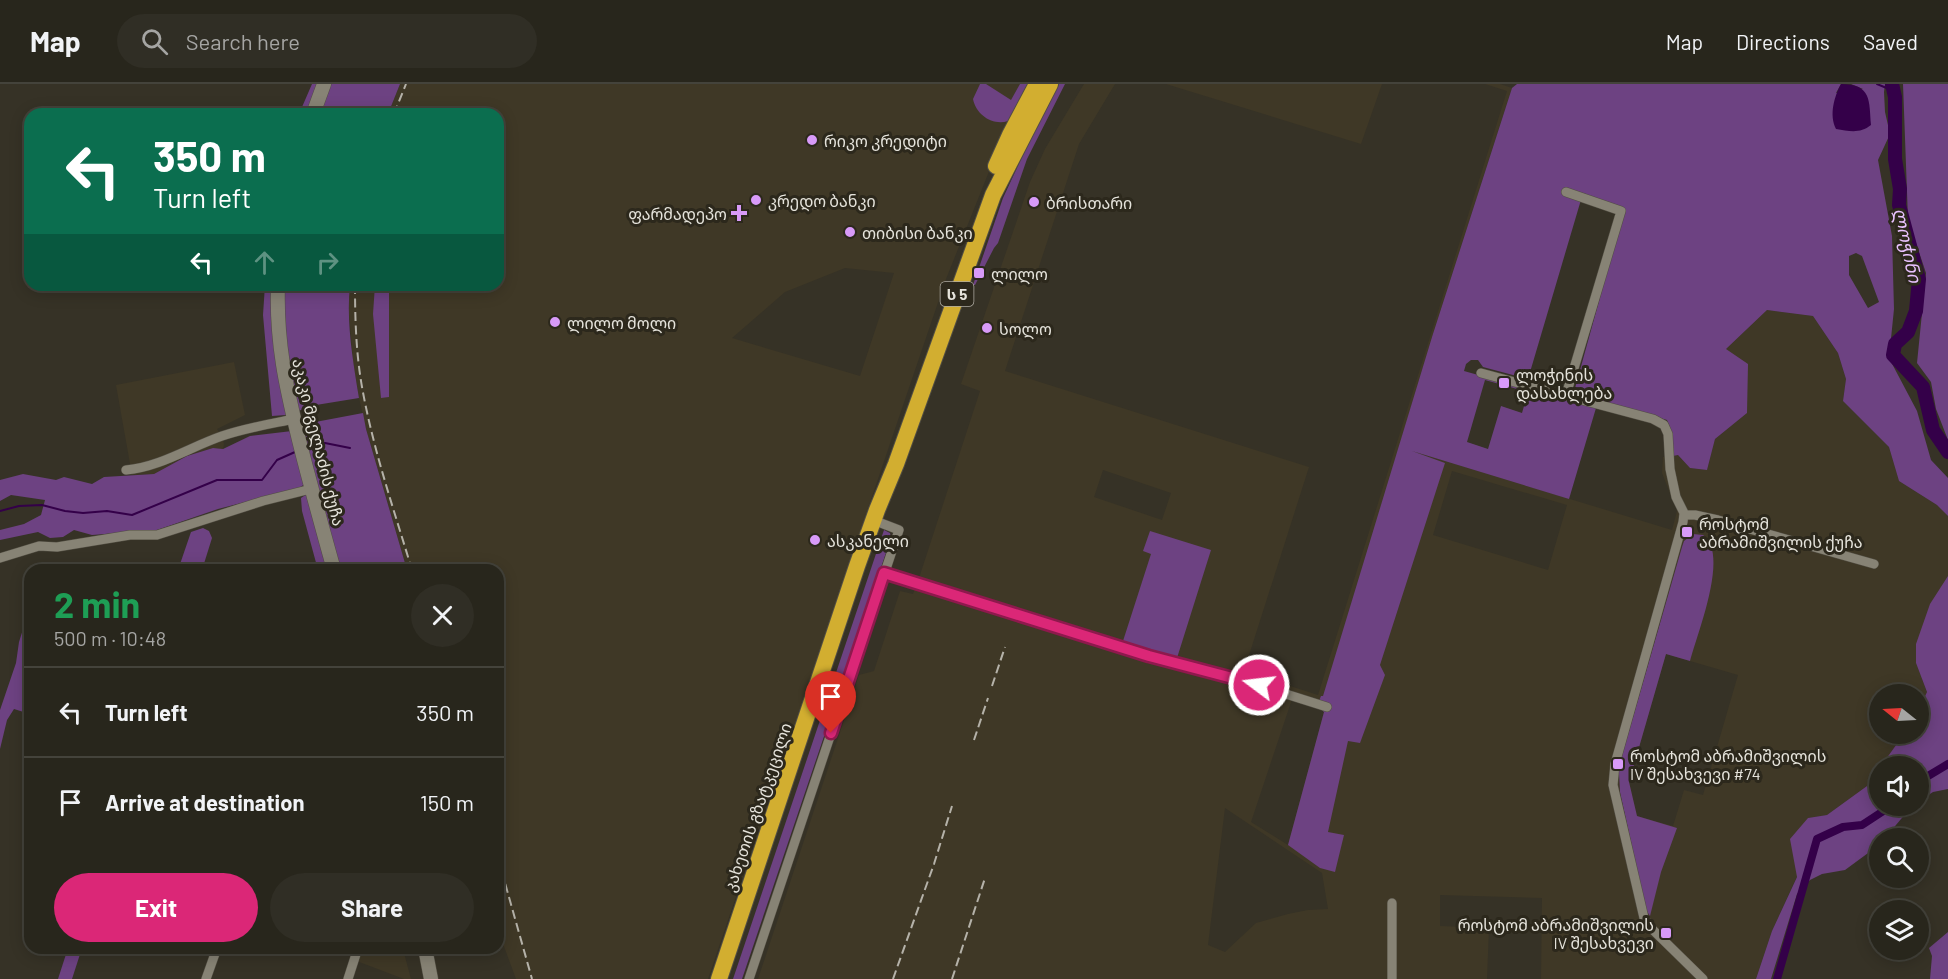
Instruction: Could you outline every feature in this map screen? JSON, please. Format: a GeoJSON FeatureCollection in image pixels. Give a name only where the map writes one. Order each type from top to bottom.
{"type":"FeatureCollection","features":[{"type":"Feature","properties":{"kind":"highway","name":"კახეთის გზატკეცილი"},"geometry":{"type":"LineString","coordinates":[[875,515],[889,461],[980,205],[1010,135],[1037,84]]}},
{"type":"Feature","properties":{"kind":"highway","name":"კახეთის გზატკეცილი"},"geometry":{"type":"LineString","coordinates":[[718,979],[875,515],[896,464],[993,195],[1050,84]]}},
{"type":"Feature","properties":{"kind":"street"},"geometry":{"type":"LineString","coordinates":[[315,108],[324,84]]}},
{"type":"Feature","properties":{"kind":"street"},"geometry":{"type":"LineString","coordinates":[[1566,192],[1621,210],[1566,395]]}},
{"type":"Feature","properties":{"kind":"street","name":"აკაკი მგელაძის ქუჩა"},"geometry":{"type":"LineString","coordinates":[[278,291],[277,324],[285,384],[332,564]]}},
{"type":"Feature","properties":{"kind":"street"},"geometry":{"type":"LineString","coordinates":[[1481,373],[1653,419],[1664,425],[1668,434],[1670,469],[1684,515],[1683,522],[1615,764],[1612,785],[1644,918],[1651,928],[1703,979]]}},
{"type":"Feature","properties":{"kind":"street"},"geometry":{"type":"LineString","coordinates":[[126,470],[145,467],[222,436],[294,419]]}},
{"type":"Feature","properties":{"kind":"street"},"geometry":{"type":"LineString","coordinates":[[0,558],[39,546],[57,547],[130,535],[157,534],[263,501],[311,489]]}},
{"type":"Feature","properties":{"kind":"street"},"geometry":{"type":"LineString","coordinates":[[749,979],[899,530],[875,515]]}},
{"type":"Feature","properties":{"kind":"street"},"geometry":{"type":"LineString","coordinates":[[1684,515],[1718,520],[1874,564]]}},
{"type":"Feature","properties":{"kind":"street"},"geometry":{"type":"LineString","coordinates":[[884,573],[1149,656],[1251,682],[1327,707]]}},
{"type":"Feature","properties":{"kind":"street"},"geometry":{"type":"LineString","coordinates":[[1392,903],[1392,979]]}},
{"type":"Feature","properties":{"kind":"street"},"geometry":{"type":"LineString","coordinates":[[206,979],[215,954]]}},
{"type":"Feature","properties":{"kind":"street"},"geometry":{"type":"LineString","coordinates":[[348,979],[356,954]]}},
{"type":"Feature","properties":{"kind":"street"},"geometry":{"type":"LineString","coordinates":[[426,954],[431,979]]}},
{"type":"Feature","properties":{"kind":"shaded area"},"geometry":{"type":"Polygon","coordinates":[[[312,84],[400,84],[390,108],[302,108],[312,84]]]}},
{"type":"Feature","properties":{"kind":"shaded area"},"geometry":{"type":"Polygon","coordinates":[[[400,84],[1033,84],[992,164],[946,279],[708,979],[516,979],[504,946],[504,564],[405,564],[359,398],[353,362],[348,303],[349,291],[504,291],[504,108],[390,108],[400,84]],[[845,268],[785,292],[732,338],[860,376],[894,273],[845,268]]]}},
{"type":"Feature","properties":{"kind":"shaded area"},"geometry":{"type":"Polygon","coordinates":[[[980,84],[986,84],[1011,100],[1020,84],[1028,84],[1008,121],[997,122],[986,118],[975,105],[973,99],[980,84]]]}},
{"type":"Feature","properties":{"kind":"shaded area"},"geometry":{"type":"Polygon","coordinates":[[[1059,84],[1065,84],[1027,159],[998,243],[973,285],[1003,198],[1059,84]]]}},
{"type":"Feature","properties":{"kind":"shaded area"},"geometry":{"type":"Polygon","coordinates":[[[1084,84],[1115,84],[1079,144],[1005,371],[1309,467],[1244,671],[1318,695],[1507,91],[1485,84],[1500,84],[1512,88],[1399,447],[1672,530],[1677,511],[1662,473],[1663,457],[1678,455],[1690,468],[1707,470],[1715,439],[1747,413],[1726,349],[1767,310],[1813,316],[1838,353],[1846,379],[1843,401],[1889,447],[1899,481],[1937,505],[1948,516],[1948,576],[1916,663],[1924,684],[1869,684],[1869,744],[1897,744],[1888,756],[1869,756],[1869,783],[1867,786],[1827,815],[1808,818],[1797,876],[1772,931],[1756,979],[1541,979],[1542,898],[1440,895],[1440,926],[1489,928],[1487,979],[758,979],[859,675],[874,671],[900,591],[913,594],[920,575],[980,391],[961,384],[1030,182],[1045,149],[1084,84]],[[1103,470],[1094,497],[1162,520],[1171,493],[1103,470]],[[1452,471],[1433,535],[1548,570],[1567,505],[1452,471]],[[1666,654],[1629,782],[1637,816],[1673,826],[1684,790],[1703,795],[1738,675],[1666,654]],[[1292,699],[1251,822],[1288,845],[1324,712],[1317,706],[1292,699]],[[1225,808],[1208,945],[1225,952],[1256,923],[1308,910],[1328,909],[1322,873],[1225,808]]]}},
{"type":"Feature","properties":{"kind":"shaded area"},"geometry":{"type":"Polygon","coordinates":[[[1166,84],[1382,84],[1361,144],[1166,84]]]}},
{"type":"Feature","properties":{"kind":"shaded area"},"geometry":{"type":"Polygon","coordinates":[[[1517,84],[1841,84],[1836,93],[1863,89],[1851,84],[1885,84],[1885,112],[1890,134],[1878,160],[1892,236],[1894,309],[1889,358],[1917,411],[1931,460],[1948,478],[1948,516],[1937,505],[1899,481],[1889,447],[1843,401],[1846,379],[1838,353],[1813,316],[1767,310],[1726,349],[1748,364],[1747,413],[1715,439],[1707,470],[1690,468],[1678,455],[1673,456],[1672,433],[1667,420],[1586,398],[1574,392],[1624,210],[1583,193],[1528,379],[1483,367],[1478,360],[1471,360],[1466,364],[1464,371],[1596,408],[1569,499],[1412,451],[1445,463],[1380,665],[1385,675],[1360,743],[1348,741],[1328,832],[1344,835],[1335,872],[1320,868],[1288,845],[1324,712],[1317,706],[1323,696],[1432,337],[1512,88],[1517,84]],[[1856,253],[1849,256],[1849,275],[1868,308],[1879,302],[1862,256],[1856,253]],[[1485,380],[1467,442],[1488,449],[1501,406],[1522,413],[1528,392],[1485,380]]]}},
{"type":"Feature","properties":{"kind":"shaded area"},"geometry":{"type":"Polygon","coordinates":[[[1841,84],[1858,87],[1867,96],[1871,125],[1867,128],[1854,131],[1836,129],[1833,106],[1841,84]]]}},
{"type":"Feature","properties":{"kind":"shaded area"},"geometry":{"type":"Polygon","coordinates":[[[1903,84],[1948,84],[1948,440],[1936,409],[1931,382],[1917,363],[1926,273],[1908,219],[1903,84]]]}},
{"type":"Feature","properties":{"kind":"shaded area"},"geometry":{"type":"Polygon","coordinates":[[[265,291],[350,291],[352,356],[359,398],[316,405],[286,415],[272,416],[263,315],[265,291]]]}},
{"type":"Feature","properties":{"kind":"shaded area"},"geometry":{"type":"Polygon","coordinates":[[[375,291],[389,291],[389,397],[381,398],[373,314],[375,291]]]}},
{"type":"Feature","properties":{"kind":"shaded area"},"geometry":{"type":"Polygon","coordinates":[[[234,362],[245,415],[217,429],[222,436],[223,449],[213,448],[187,456],[154,474],[132,475],[116,385],[234,362]]]}},
{"type":"Feature","properties":{"kind":"shaded area"},"geometry":{"type":"Polygon","coordinates":[[[363,413],[405,564],[337,564],[315,487],[305,431],[310,423],[363,413]]]}},
{"type":"Feature","properties":{"kind":"shaded area"},"geometry":{"type":"Polygon","coordinates":[[[292,431],[305,483],[300,488],[218,509],[157,530],[92,535],[74,530],[63,537],[50,538],[38,532],[0,540],[0,530],[24,524],[41,515],[45,500],[11,495],[0,501],[0,480],[23,474],[56,480],[64,477],[92,484],[104,477],[154,474],[187,456],[213,448],[223,449],[250,436],[292,431]]]}},
{"type":"Feature","properties":{"kind":"shaded area"},"geometry":{"type":"Polygon","coordinates":[[[307,494],[326,564],[316,564],[302,511],[301,498],[307,494]]]}},
{"type":"Feature","properties":{"kind":"shaded area"},"geometry":{"type":"Polygon","coordinates":[[[203,528],[209,531],[212,538],[204,564],[180,564],[191,532],[203,528]]]}},
{"type":"Feature","properties":{"kind":"shaded area"},"geometry":{"type":"Polygon","coordinates":[[[884,530],[890,533],[891,538],[742,979],[733,979],[884,530]]]}},
{"type":"Feature","properties":{"kind":"shaded area"},"geometry":{"type":"Polygon","coordinates":[[[1150,531],[1211,550],[1177,658],[1123,641],[1151,554],[1143,551],[1150,531]]]}},
{"type":"Feature","properties":{"kind":"shaded area"},"geometry":{"type":"Polygon","coordinates":[[[1693,534],[1703,535],[1710,544],[1713,576],[1709,595],[1690,661],[1666,654],[1629,782],[1637,816],[1677,828],[1661,872],[1650,916],[1646,910],[1620,792],[1619,772],[1682,547],[1684,541],[1693,534]]]}},
{"type":"Feature","properties":{"kind":"shaded area"},"geometry":{"type":"Polygon","coordinates":[[[1948,576],[1948,789],[1929,795],[1929,756],[1888,756],[1897,744],[1929,744],[1929,684],[1924,684],[1916,663],[1916,644],[1930,604],[1948,576]]]}},
{"type":"Feature","properties":{"kind":"shaded area"},"geometry":{"type":"Polygon","coordinates":[[[24,626],[24,712],[14,709],[7,720],[0,749],[0,710],[16,663],[24,626]]]}},
{"type":"Feature","properties":{"kind":"shaded area"},"geometry":{"type":"Polygon","coordinates":[[[1869,783],[1869,816],[1904,816],[1893,828],[1869,828],[1869,852],[1845,870],[1822,874],[1810,880],[1797,894],[1771,979],[1756,979],[1772,931],[1797,877],[1790,839],[1808,818],[1827,815],[1869,783]]]}},
{"type":"Feature","properties":{"kind":"shaded area"},"geometry":{"type":"Polygon","coordinates":[[[1948,932],[1948,979],[1930,979],[1932,956],[1929,948],[1948,932]]]}},
{"type":"Feature","properties":{"kind":"shaded area"},"geometry":{"type":"Polygon","coordinates":[[[66,954],[80,954],[72,979],[58,979],[66,954]]]}},
{"type":"Feature","properties":{"kind":"shaded area"},"geometry":{"type":"Polygon","coordinates":[[[356,954],[404,954],[411,979],[404,979],[354,960],[356,954]]]}},
{"type":"Feature","properties":{"kind":"waterway"},"geometry":{"type":"LineString","coordinates":[[1877,84],[1889,89],[1895,97]]}},
{"type":"Feature","properties":{"kind":"waterway","name":"ლოჭინი"},"geometry":{"type":"LineString","coordinates":[[1892,84],[1895,97],[1895,159],[1900,189],[1899,205],[1919,279],[1916,311],[1908,332],[1895,344],[1893,355],[1923,387],[1933,430],[1948,452]]}},
{"type":"Feature","properties":{"kind":"waterway"},"geometry":{"type":"LineString","coordinates":[[308,447],[325,443],[350,448]]}},
{"type":"Feature","properties":{"kind":"waterway"},"geometry":{"type":"LineString","coordinates":[[0,511],[19,506],[42,505],[65,511],[83,513],[107,511],[132,515],[217,480],[262,480],[277,460],[295,452]]}},
{"type":"Feature","properties":{"kind":"waterway"},"geometry":{"type":"LineString","coordinates":[[1929,775],[1948,764]]}},
{"type":"Feature","properties":{"kind":"waterway"},"geometry":{"type":"LineString","coordinates":[[1777,979],[1817,839],[1843,827],[1862,825],[1876,816]]}},
{"type":"Feature","properties":{"kind":"railway"},"geometry":{"type":"LineString","coordinates":[[396,108],[406,84]]}},
{"type":"Feature","properties":{"kind":"railway"},"geometry":{"type":"LineString","coordinates":[[355,291],[357,349],[367,410],[384,479],[410,564]]}},
{"type":"Feature","properties":{"kind":"railway"},"geometry":{"type":"LineString","coordinates":[[992,686],[1005,647]]}},
{"type":"Feature","properties":{"kind":"railway"},"geometry":{"type":"LineString","coordinates":[[974,740],[988,698]]}},
{"type":"Feature","properties":{"kind":"railway"},"geometry":{"type":"LineString","coordinates":[[893,979],[952,806]]}},
{"type":"Feature","properties":{"kind":"railway"},"geometry":{"type":"LineString","coordinates":[[952,979],[985,878]]}},
{"type":"Feature","properties":{"kind":"railway"},"geometry":{"type":"LineString","coordinates":[[504,879],[532,979]]}},
{"type":"Feature","properties":{"kind":"place","name":"რიკო კრედიტი"},"geometry":{"type":"Point","coordinates":[812,140]}},
{"type":"Feature","properties":{"kind":"place","name":"კრედო ბანკი"},"geometry":{"type":"Point","coordinates":[756,200]}},
{"type":"Feature","properties":{"kind":"place","name":"ბრისთარი"},"geometry":{"type":"Point","coordinates":[1034,202]}},
{"type":"Feature","properties":{"kind":"place","name":"ფარმადეპო"},"geometry":{"type":"Point","coordinates":[739,213]}},
{"type":"Feature","properties":{"kind":"place","name":"თიბისი ბანკი"},"geometry":{"type":"Point","coordinates":[850,232]}},
{"type":"Feature","properties":{"kind":"place","name":"ლილო"},"geometry":{"type":"Point","coordinates":[979,273]}},
{"type":"Feature","properties":{"kind":"place","name":"ლილო მოლი"},"geometry":{"type":"Point","coordinates":[555,322]}},
{"type":"Feature","properties":{"kind":"place","name":"სოლო"},"geometry":{"type":"Point","coordinates":[987,328]}},
{"type":"Feature","properties":{"kind":"place","name":"ლოჭინის დასახლება"},"geometry":{"type":"Point","coordinates":[1504,383]}},
{"type":"Feature","properties":{"kind":"place","name":"როსტომ აბრამიშვილის ქუჩა"},"geometry":{"type":"Point","coordinates":[1687,532]}},
{"type":"Feature","properties":{"kind":"place","name":"ასკანელი"},"geometry":{"type":"Point","coordinates":[815,540]}},
{"type":"Feature","properties":{"kind":"place","name":"როსტომ აბრამიშვილის IV შესახვევი #74"},"geometry":{"type":"Point","coordinates":[1618,764]}},
{"type":"Feature","properties":{"kind":"place","name":"როსტომ აბრამიშვილის IV შესახვევი"},"geometry":{"type":"Point","coordinates":[1666,933]}},
{"type":"Feature","properties":{"kind":"route"},"geometry":{"type":"LineString","coordinates":[[831,733],[884,573],[1149,656],[1259,685]]}}]}
